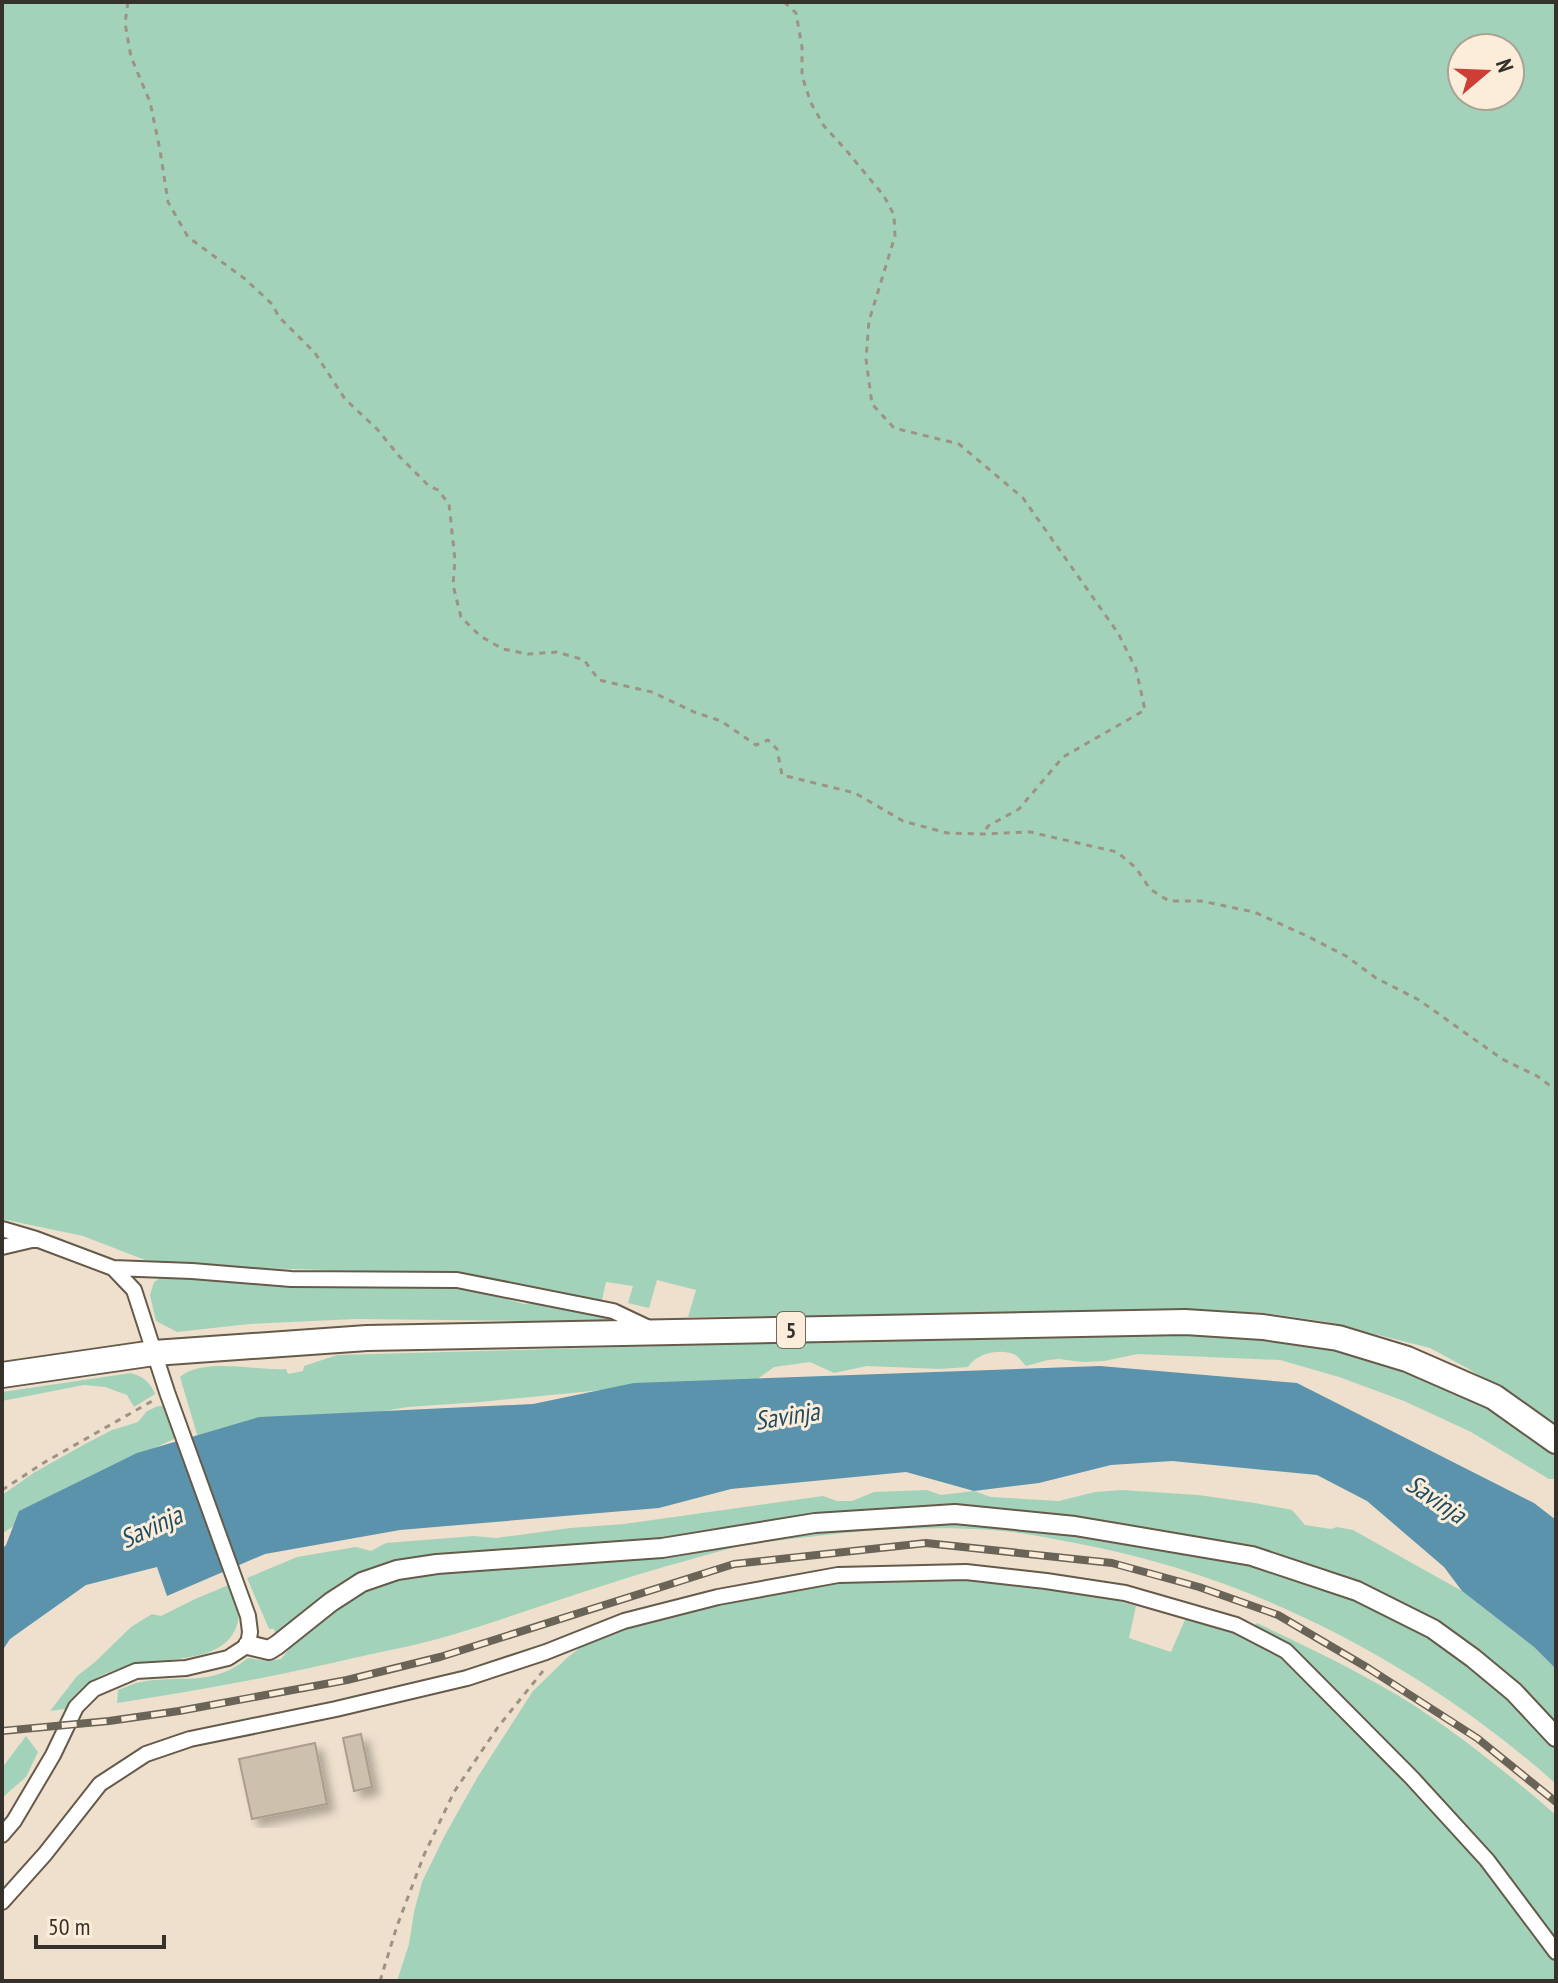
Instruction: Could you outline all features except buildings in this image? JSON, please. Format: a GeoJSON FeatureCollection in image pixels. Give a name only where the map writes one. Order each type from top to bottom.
{"type":"FeatureCollection","features":[{"type":"Feature","properties":{"kind":"main road","name":"5"},"geometry":{"type":"LineString","coordinates":[[2,1375],[154,1353],[367,1338],[1185,1322],[1263,1327],[1338,1338],[1407,1359],[1494,1397],[1556,1441]]}},
{"type":"Feature","properties":{"kind":"street"},"geometry":{"type":"LineString","coordinates":[[2,1229],[113,1268],[291,1279],[457,1280],[613,1311],[657,1332]]}},
{"type":"Feature","properties":{"kind":"street"},"geometry":{"type":"LineString","coordinates":[[2,1247],[36,1239]]}},
{"type":"Feature","properties":{"kind":"street"},"geometry":{"type":"LineString","coordinates":[[113,1268],[134,1290],[167,1392],[248,1616],[248,1645]]}},
{"type":"Feature","properties":{"kind":"street"},"geometry":{"type":"LineString","coordinates":[[2,1835],[14,1821],[53,1755],[76,1707],[94,1689],[136,1671],[186,1668],[228,1658],[248,1645],[269,1650],[362,1582],[397,1570],[437,1564],[662,1548],[815,1523],[955,1514],[1075,1526],[1252,1556],[1357,1591],[1433,1629],[1473,1658],[1514,1692],[1556,1737]]}},
{"type":"Feature","properties":{"kind":"street"},"geometry":{"type":"LineString","coordinates":[[2,1902],[45,1854],[100,1784],[146,1754],[190,1739],[467,1678],[546,1652],[624,1621],[689,1604],[838,1575],[966,1572],[1125,1593],[1236,1625],[1286,1651],[1412,1778],[1487,1860],[1556,1952]]}},
{"type":"Feature","properties":{"kind":"path"},"geometry":{"type":"LineString","coordinates":[[128,2],[125,23],[131,57],[150,102],[168,202],[188,237],[245,279],[272,304],[279,317],[315,353],[345,399],[449,504],[455,560],[453,585],[461,617],[480,636],[503,649],[528,654],[557,652],[584,660],[599,680],[652,692],[721,721],[756,745],[768,740],[777,749],[782,775],[855,793],[903,821],[947,833],[1030,832],[1117,852],[1136,868],[1150,889],[1169,901],[1201,901],[1254,912],[1346,956],[1376,978],[1419,1000],[1502,1059],[1537,1076],[1556,1090]]}},
{"type":"Feature","properties":{"kind":"path"},"geometry":{"type":"LineString","coordinates":[[784,2],[796,13],[802,47],[802,76],[811,103],[824,126],[884,196],[894,215],[895,236],[869,321],[866,359],[872,404],[894,428],[959,444],[1023,498],[1118,633],[1136,669],[1145,710],[1063,757],[1019,809],[988,826],[983,834]]}},
{"type":"Feature","properties":{"kind":"path"},"geometry":{"type":"LineString","coordinates":[[2,1490],[167,1392]]}},
{"type":"Feature","properties":{"kind":"path"},"geometry":{"type":"LineString","coordinates":[[380,1981],[424,1855],[454,1792],[498,1727],[544,1670],[546,1652]]}},
{"type":"Feature","properties":{"kind":"green space"},"geometry":{"type":"Polygon","coordinates":[[[2,2],[1556,2],[1556,1425],[1430,1348],[1327,1322],[1264,1313],[1202,1310],[1019,1315],[688,1317],[696,1290],[657,1280],[649,1308],[628,1303],[633,1286],[606,1282],[602,1300],[439,1273],[220,1267],[145,1260],[83,1236],[2,1219],[2,2]]]}},
{"type":"Feature","properties":{"kind":"green space"},"geometry":{"type":"Polygon","coordinates":[[[177,1275],[218,1282],[456,1284],[524,1304],[542,1302],[608,1315],[607,1322],[356,1319],[249,1324],[177,1332],[156,1321],[150,1295],[154,1282],[162,1277],[177,1275]]]}},
{"type":"Feature","properties":{"kind":"green space"},"geometry":{"type":"Polygon","coordinates":[[[1193,1333],[1318,1344],[1409,1372],[1454,1390],[1499,1414],[1556,1455],[1556,1479],[1549,1479],[1471,1432],[1404,1401],[1280,1360],[1138,1354],[1104,1361],[1048,1360],[1026,1366],[1011,1353],[997,1352],[977,1358],[968,1367],[867,1366],[834,1373],[810,1362],[774,1367],[755,1381],[663,1384],[408,1407],[199,1441],[180,1377],[190,1371],[216,1366],[286,1369],[288,1374],[303,1371],[304,1366],[337,1355],[1193,1333]]]}},
{"type":"Feature","properties":{"kind":"green space"},"geometry":{"type":"Polygon","coordinates":[[[131,1373],[146,1380],[155,1394],[134,1407],[127,1395],[105,1387],[84,1385],[2,1401],[2,1392],[131,1373]]]}},
{"type":"Feature","properties":{"kind":"green space"},"geometry":{"type":"Polygon","coordinates":[[[163,1406],[176,1438],[66,1489],[2,1534],[2,1495],[85,1444],[112,1430],[138,1422],[147,1411],[163,1406]]]}},
{"type":"Feature","properties":{"kind":"green space"},"geometry":{"type":"Polygon","coordinates":[[[927,1490],[941,1495],[974,1491],[991,1497],[1059,1501],[1095,1492],[1122,1490],[1198,1495],[1292,1510],[1305,1525],[1353,1530],[1462,1591],[1534,1647],[1556,1669],[1556,1730],[1519,1691],[1358,1588],[1026,1514],[403,1564],[294,1627],[276,1634],[274,1629],[269,1629],[247,1578],[297,1557],[356,1547],[371,1551],[386,1543],[474,1536],[496,1538],[624,1524],[823,1496],[837,1501],[852,1501],[874,1492],[927,1490]]]}},
{"type":"Feature","properties":{"kind":"green space"},"geometry":{"type":"Polygon","coordinates":[[[906,1521],[1048,1526],[1302,1574],[1414,1626],[1470,1661],[1556,1745],[1556,1784],[1504,1741],[1392,1664],[1332,1631],[1269,1602],[1206,1577],[1141,1558],[1044,1537],[992,1530],[877,1530],[740,1546],[630,1577],[431,1641],[268,1677],[117,1703],[118,1690],[136,1683],[221,1674],[248,1658],[281,1659],[296,1641],[346,1596],[406,1574],[688,1547],[906,1521]]]}},
{"type":"Feature","properties":{"kind":"green space"},"geometry":{"type":"Polygon","coordinates":[[[925,1577],[989,1579],[1077,1589],[1136,1606],[1129,1638],[1171,1652],[1187,1615],[1228,1626],[1283,1654],[1465,1840],[1556,1961],[1556,1981],[397,1981],[409,1944],[422,1882],[445,1835],[477,1778],[533,1691],[568,1657],[585,1644],[621,1630],[692,1609],[784,1590],[853,1581],[925,1577]]]}},
{"type":"Feature","properties":{"kind":"green space"},"geometry":{"type":"Polygon","coordinates":[[[231,1584],[239,1614],[235,1630],[216,1649],[188,1658],[143,1663],[113,1671],[91,1682],[72,1708],[50,1711],[77,1676],[131,1627],[152,1614],[161,1616],[231,1584]]]}},
{"type":"Feature","properties":{"kind":"green space"},"geometry":{"type":"Polygon","coordinates":[[[1257,1623],[1357,1672],[1415,1706],[1487,1758],[1556,1815],[1556,1949],[1515,1894],[1289,1649],[1255,1625],[1257,1623]]]}},
{"type":"Feature","properties":{"kind":"green space"},"geometry":{"type":"Polygon","coordinates":[[[26,1736],[38,1752],[26,1777],[3,1797],[2,1768],[26,1736]]]}},
{"type":"Feature","properties":{"kind":"water","name":"Savinja"},"geometry":{"type":"Polygon","coordinates":[[[1100,1366],[1297,1383],[1534,1503],[1556,1520],[1556,1669],[1534,1647],[1462,1591],[1444,1567],[1367,1501],[1317,1475],[1172,1461],[1111,1465],[1039,1483],[974,1491],[906,1472],[731,1489],[659,1508],[400,1530],[265,1554],[167,1596],[157,1567],[86,1585],[10,1639],[2,1651],[2,1549],[19,1511],[137,1453],[259,1417],[533,1404],[634,1383],[1100,1366]]]}},
{"type":"Feature","properties":{"kind":"railway"},"geometry":{"type":"LineString","coordinates":[[2,1731],[179,1711],[347,1680],[440,1657],[734,1564],[926,1543],[1112,1563],[1199,1587],[1278,1615],[1477,1738],[1556,1802]]}}]}
